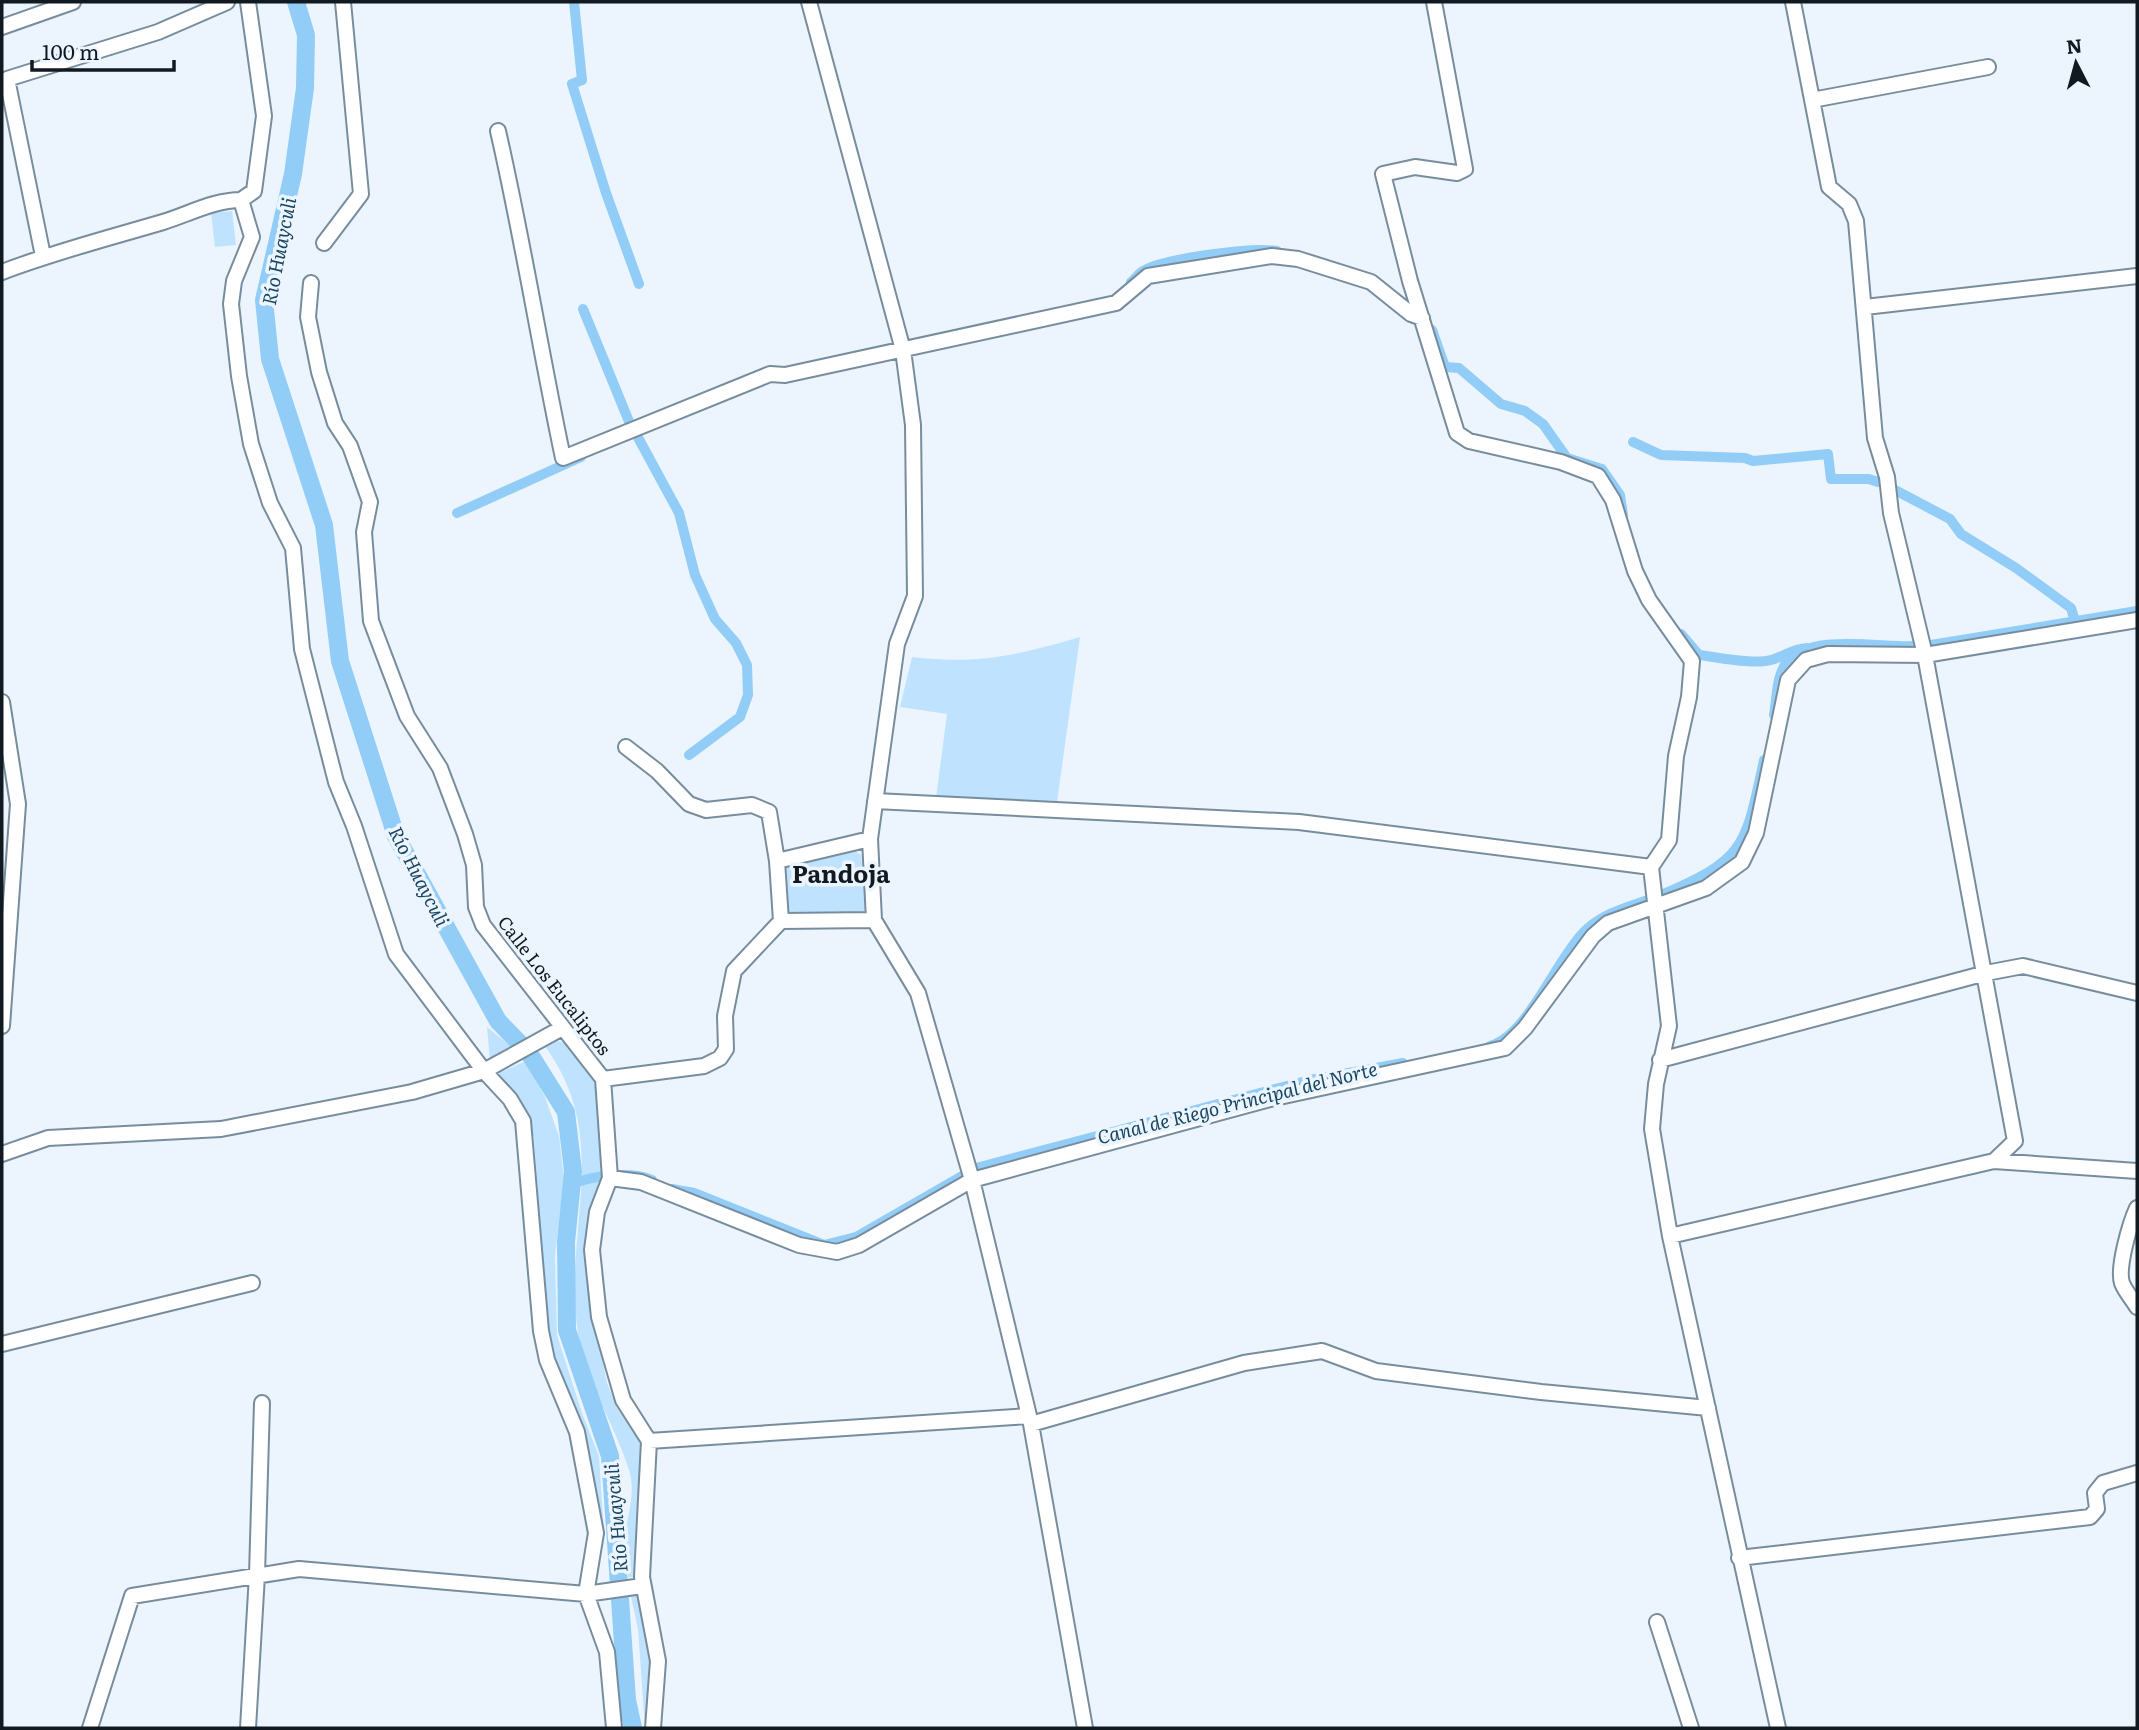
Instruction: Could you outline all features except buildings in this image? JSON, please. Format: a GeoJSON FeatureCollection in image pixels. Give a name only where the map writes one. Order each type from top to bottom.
{"type":"FeatureCollection","features":[{"type":"Feature","properties":{"kind":"street"},"geometry":{"type":"LineString","coordinates":[[2,27],[73,2]]}},
{"type":"Feature","properties":{"kind":"street"},"geometry":{"type":"LineString","coordinates":[[43,256],[7,79],[158,32],[227,2]]}},
{"type":"Feature","properties":{"kind":"street"},"geometry":{"type":"LineString","coordinates":[[2,272],[43,256],[166,221],[226,200],[241,201],[254,191],[264,116],[248,2]]}},
{"type":"Feature","properties":{"kind":"street"},"geometry":{"type":"LineString","coordinates":[[324,243],[361,194],[343,2]]}},
{"type":"Feature","properties":{"kind":"street"},"geometry":{"type":"LineString","coordinates":[[809,2],[903,350],[912,403],[916,464],[915,596],[897,644],[870,839],[874,920],[918,993],[972,1181],[1030,1420],[1085,1728]]}},
{"type":"Feature","properties":{"kind":"street"},"geometry":{"type":"LineString","coordinates":[[1434,2],[1465,169],[1457,173],[1415,167],[1383,174],[1457,433],[1469,441],[1561,462],[1598,476],[1613,500],[1635,571],[1649,600],[1692,661],[1689,697],[1676,756],[1669,839],[1651,867],[1653,906],[1669,1026],[1660,1060],[1652,1129],[1670,1236],[1777,1728]]}},
{"type":"Feature","properties":{"kind":"street"},"geometry":{"type":"LineString","coordinates":[[1793,2],[1829,187],[1849,204],[1856,221],[1875,438],[1887,477],[1892,513],[1925,654],[2015,1141],[1994,1161]]}},
{"type":"Feature","properties":{"kind":"street"},"geometry":{"type":"LineString","coordinates":[[1812,100],[1988,67]]}},
{"type":"Feature","properties":{"kind":"street"},"geometry":{"type":"LineString","coordinates":[[498,131],[521,233],[531,306],[563,458],[769,374],[785,375],[1116,303],[1148,276],[1272,256],[1297,259],[1371,282],[1411,314],[1422,318]]}},
{"type":"Feature","properties":{"kind":"street"},"geometry":{"type":"LineString","coordinates":[[241,201],[252,237],[233,281],[231,304],[239,376],[251,444],[270,503],[293,548],[302,649],[336,782],[354,825],[396,954],[484,1071],[510,1099],[523,1121],[541,1331],[547,1360],[577,1432],[596,1533],[592,1593],[607,1652],[614,1728]]}},
{"type":"Feature","properties":{"kind":"street"},"geometry":{"type":"LineString","coordinates":[[1865,307],[2137,276]]}},
{"type":"Feature","properties":{"kind":"street","name":"Calle Los Eucaliptos"},"geometry":{"type":"LineString","coordinates":[[311,283],[308,317],[319,372],[335,422],[350,446],[370,502],[365,532],[371,621],[407,716],[440,768],[465,834],[474,865],[476,907],[483,925],[603,1079],[610,1178],[597,1212],[592,1250],[599,1317],[623,1400],[649,1441]]}},
{"type":"Feature","properties":{"kind":"street"},"geometry":{"type":"LineString","coordinates":[[610,1178],[641,1182],[799,1245],[837,1252],[859,1245],[972,1181],[1270,1099],[1505,1048],[1525,1028],[1593,936],[1608,923],[1706,888],[1742,862],[1756,833],[1788,680],[1806,660],[1828,654],[1925,654],[2137,620]]}},
{"type":"Feature","properties":{"kind":"street"},"geometry":{"type":"LineString","coordinates":[[2,702],[18,804],[2,1026]]}},
{"type":"Feature","properties":{"kind":"street"},"geometry":{"type":"LineString","coordinates":[[626,747],[657,771],[689,804],[706,810],[752,805],[769,812],[777,861],[781,921]]}},
{"type":"Feature","properties":{"kind":"street"},"geometry":{"type":"LineString","coordinates":[[875,801],[1299,822],[1651,867]]}},
{"type":"Feature","properties":{"kind":"street"},"geometry":{"type":"LineString","coordinates":[[777,861],[870,839]]}},
{"type":"Feature","properties":{"kind":"street"},"geometry":{"type":"LineString","coordinates":[[603,1079],[704,1066],[720,1058],[726,1049],[726,1016],[734,971],[781,921],[874,920]]}},
{"type":"Feature","properties":{"kind":"street"},"geometry":{"type":"LineString","coordinates":[[1660,1060],[1986,973],[2023,966],[2137,993]]}},
{"type":"Feature","properties":{"kind":"street"},"geometry":{"type":"LineString","coordinates":[[2,1154],[64,1136],[232,1128],[412,1092],[484,1071],[562,1028]]}},
{"type":"Feature","properties":{"kind":"street"},"geometry":{"type":"LineString","coordinates":[[1670,1236],[1994,1161],[2137,1171]]}},
{"type":"Feature","properties":{"kind":"street"},"geometry":{"type":"LineString","coordinates":[[2137,1208],[2131,1220],[2121,1273],[2122,1284],[2137,1307]]}},
{"type":"Feature","properties":{"kind":"street"},"geometry":{"type":"LineString","coordinates":[[2,1344],[251,1283]]}},
{"type":"Feature","properties":{"kind":"street"},"geometry":{"type":"LineString","coordinates":[[653,1728],[658,1661],[637,1587],[649,1441],[1030,1420],[1244,1363],[1322,1350],[1376,1371],[1541,1392],[1708,1408]]}},
{"type":"Feature","properties":{"kind":"street"},"geometry":{"type":"LineString","coordinates":[[248,1728],[257,1575],[262,1403]]}},
{"type":"Feature","properties":{"kind":"street"},"geometry":{"type":"LineString","coordinates":[[1739,1558],[2090,1517],[2096,1509],[2095,1493],[2103,1483],[2137,1473]]}},
{"type":"Feature","properties":{"kind":"street"},"geometry":{"type":"LineString","coordinates":[[90,1728],[132,1596],[299,1569],[592,1593],[637,1587]]}},
{"type":"Feature","properties":{"kind":"street"},"geometry":{"type":"LineString","coordinates":[[1657,1622],[1691,1728]]}},
{"type":"Feature","properties":{"kind":"shaded area"},"geometry":{"type":"Polygon","coordinates":[[[232,211],[236,245],[215,247],[211,213],[232,211]]]}},
{"type":"Feature","properties":{"kind":"shaded area"},"geometry":{"type":"Polygon","coordinates":[[[1080,637],[1057,802],[936,798],[947,714],[900,707],[912,657],[957,660],[997,657],[1080,637]]]}},
{"type":"Feature","properties":{"kind":"shaded area"},"geometry":{"type":"Polygon","coordinates":[[[854,850],[861,855],[867,909],[862,912],[793,917],[787,914],[784,864],[854,850]]]}},
{"type":"Feature","properties":{"kind":"shaded area"},"geometry":{"type":"Polygon","coordinates":[[[487,1027],[514,1049],[490,1061],[487,1027]]]}},
{"type":"Feature","properties":{"kind":"shaded area"},"geometry":{"type":"Polygon","coordinates":[[[553,1040],[567,1043],[598,1081],[601,1177],[593,1203],[587,1246],[588,1290],[607,1383],[619,1411],[636,1431],[641,1447],[637,1577],[628,1577],[624,1549],[631,1477],[593,1385],[578,1333],[575,1295],[581,1150],[577,1115],[565,1080],[544,1045],[553,1040]]]}},
{"type":"Feature","properties":{"kind":"shaded area"},"geometry":{"type":"Polygon","coordinates":[[[526,1061],[545,1097],[559,1136],[564,1178],[555,1256],[557,1335],[599,1456],[604,1534],[589,1458],[553,1358],[548,1332],[534,1139],[527,1115],[499,1073],[526,1061]]]}},
{"type":"Feature","properties":{"kind":"shaded area"},"geometry":{"type":"Polygon","coordinates":[[[630,1592],[637,1592],[654,1662],[649,1728],[645,1728],[638,1629],[630,1592]]]}},
{"type":"Feature","properties":{"kind":"waterway","name":"Río Huayculi"},"geometry":{"type":"LineString","coordinates":[[296,2],[306,35],[305,88],[293,174],[264,300],[270,359],[324,525],[340,661],[396,836],[498,1021],[529,1053],[566,1112],[573,1171],[566,1242],[567,1330],[610,1456],[627,1700],[633,1728]]}},
{"type":"Feature","properties":{"kind":"waterway"},"geometry":{"type":"LineString","coordinates":[[574,2],[582,80],[572,84],[606,193],[639,284]]}},
{"type":"Feature","properties":{"kind":"waterway"},"geometry":{"type":"LineString","coordinates":[[1131,282],[1143,271],[1154,266],[1188,258],[1229,252],[1277,251]]}},
{"type":"Feature","properties":{"kind":"waterway"},"geometry":{"type":"LineString","coordinates":[[583,309],[630,424]]}},
{"type":"Feature","properties":{"kind":"waterway"},"geometry":{"type":"LineString","coordinates":[[1432,330],[1445,367],[1459,368],[1501,404],[1525,411],[1543,424],[1567,458],[1602,469],[1620,495],[1623,515]]}},
{"type":"Feature","properties":{"kind":"waterway"},"geometry":{"type":"LineString","coordinates":[[635,432],[679,513],[695,575],[715,619],[736,643],[747,665],[748,695],[740,717],[689,755]]}},
{"type":"Feature","properties":{"kind":"waterway"},"geometry":{"type":"LineString","coordinates":[[1633,442],[1661,455],[1745,458],[1753,461],[1828,454],[1831,479],[1869,479],[1878,482]]}},
{"type":"Feature","properties":{"kind":"waterway"},"geometry":{"type":"LineString","coordinates":[[457,513],[581,457]]}},
{"type":"Feature","properties":{"kind":"waterway"},"geometry":{"type":"LineString","coordinates":[[1895,490],[1950,519],[1961,534],[2016,568],[2071,608],[2075,621]]}},
{"type":"Feature","properties":{"kind":"waterway","name":"Canal de Riego Principal del Norte"},"geometry":{"type":"LineString","coordinates":[[1931,645],[2137,611]]}},
{"type":"Feature","properties":{"kind":"waterway"},"geometry":{"type":"LineString","coordinates":[[1681,634],[1699,655],[1735,660],[1764,661],[1807,648]]}},
{"type":"Feature","properties":{"kind":"waterway","name":"Canal de Riego Principal del Norte"},"geometry":{"type":"LineString","coordinates":[[1774,715],[1783,667],[1797,653],[1828,645],[1915,646]]}},
{"type":"Feature","properties":{"kind":"waterway","name":"Canal de Riego Principal del Norte"},"geometry":{"type":"LineString","coordinates":[[1661,895],[1710,871],[1737,847],[1752,813],[1764,760]]}},
{"type":"Feature","properties":{"kind":"waterway","name":"Canal de Riego Principal del Norte"},"geometry":{"type":"LineString","coordinates":[[1490,1046],[1517,1028],[1583,933],[1612,913],[1645,901]]}},
{"type":"Feature","properties":{"kind":"waterway","name":"Canal de Riego Principal del Norte"},"geometry":{"type":"LineString","coordinates":[[976,1168],[1310,1080],[1403,1063]]}},
{"type":"Feature","properties":{"kind":"waterway","name":"Canal de Riego Principal del Norte"},"geometry":{"type":"LineString","coordinates":[[571,1185],[612,1175],[652,1180]]}},
{"type":"Feature","properties":{"kind":"waterway","name":"Canal de Riego Principal del Norte"},"geometry":{"type":"LineString","coordinates":[[672,1189],[694,1193],[824,1245],[856,1237],[962,1176]]}},
{"type":"Feature","properties":{"kind":"district","name":"Pandoja"},"geometry":{"type":"Point","coordinates":[841,872]}}]}
